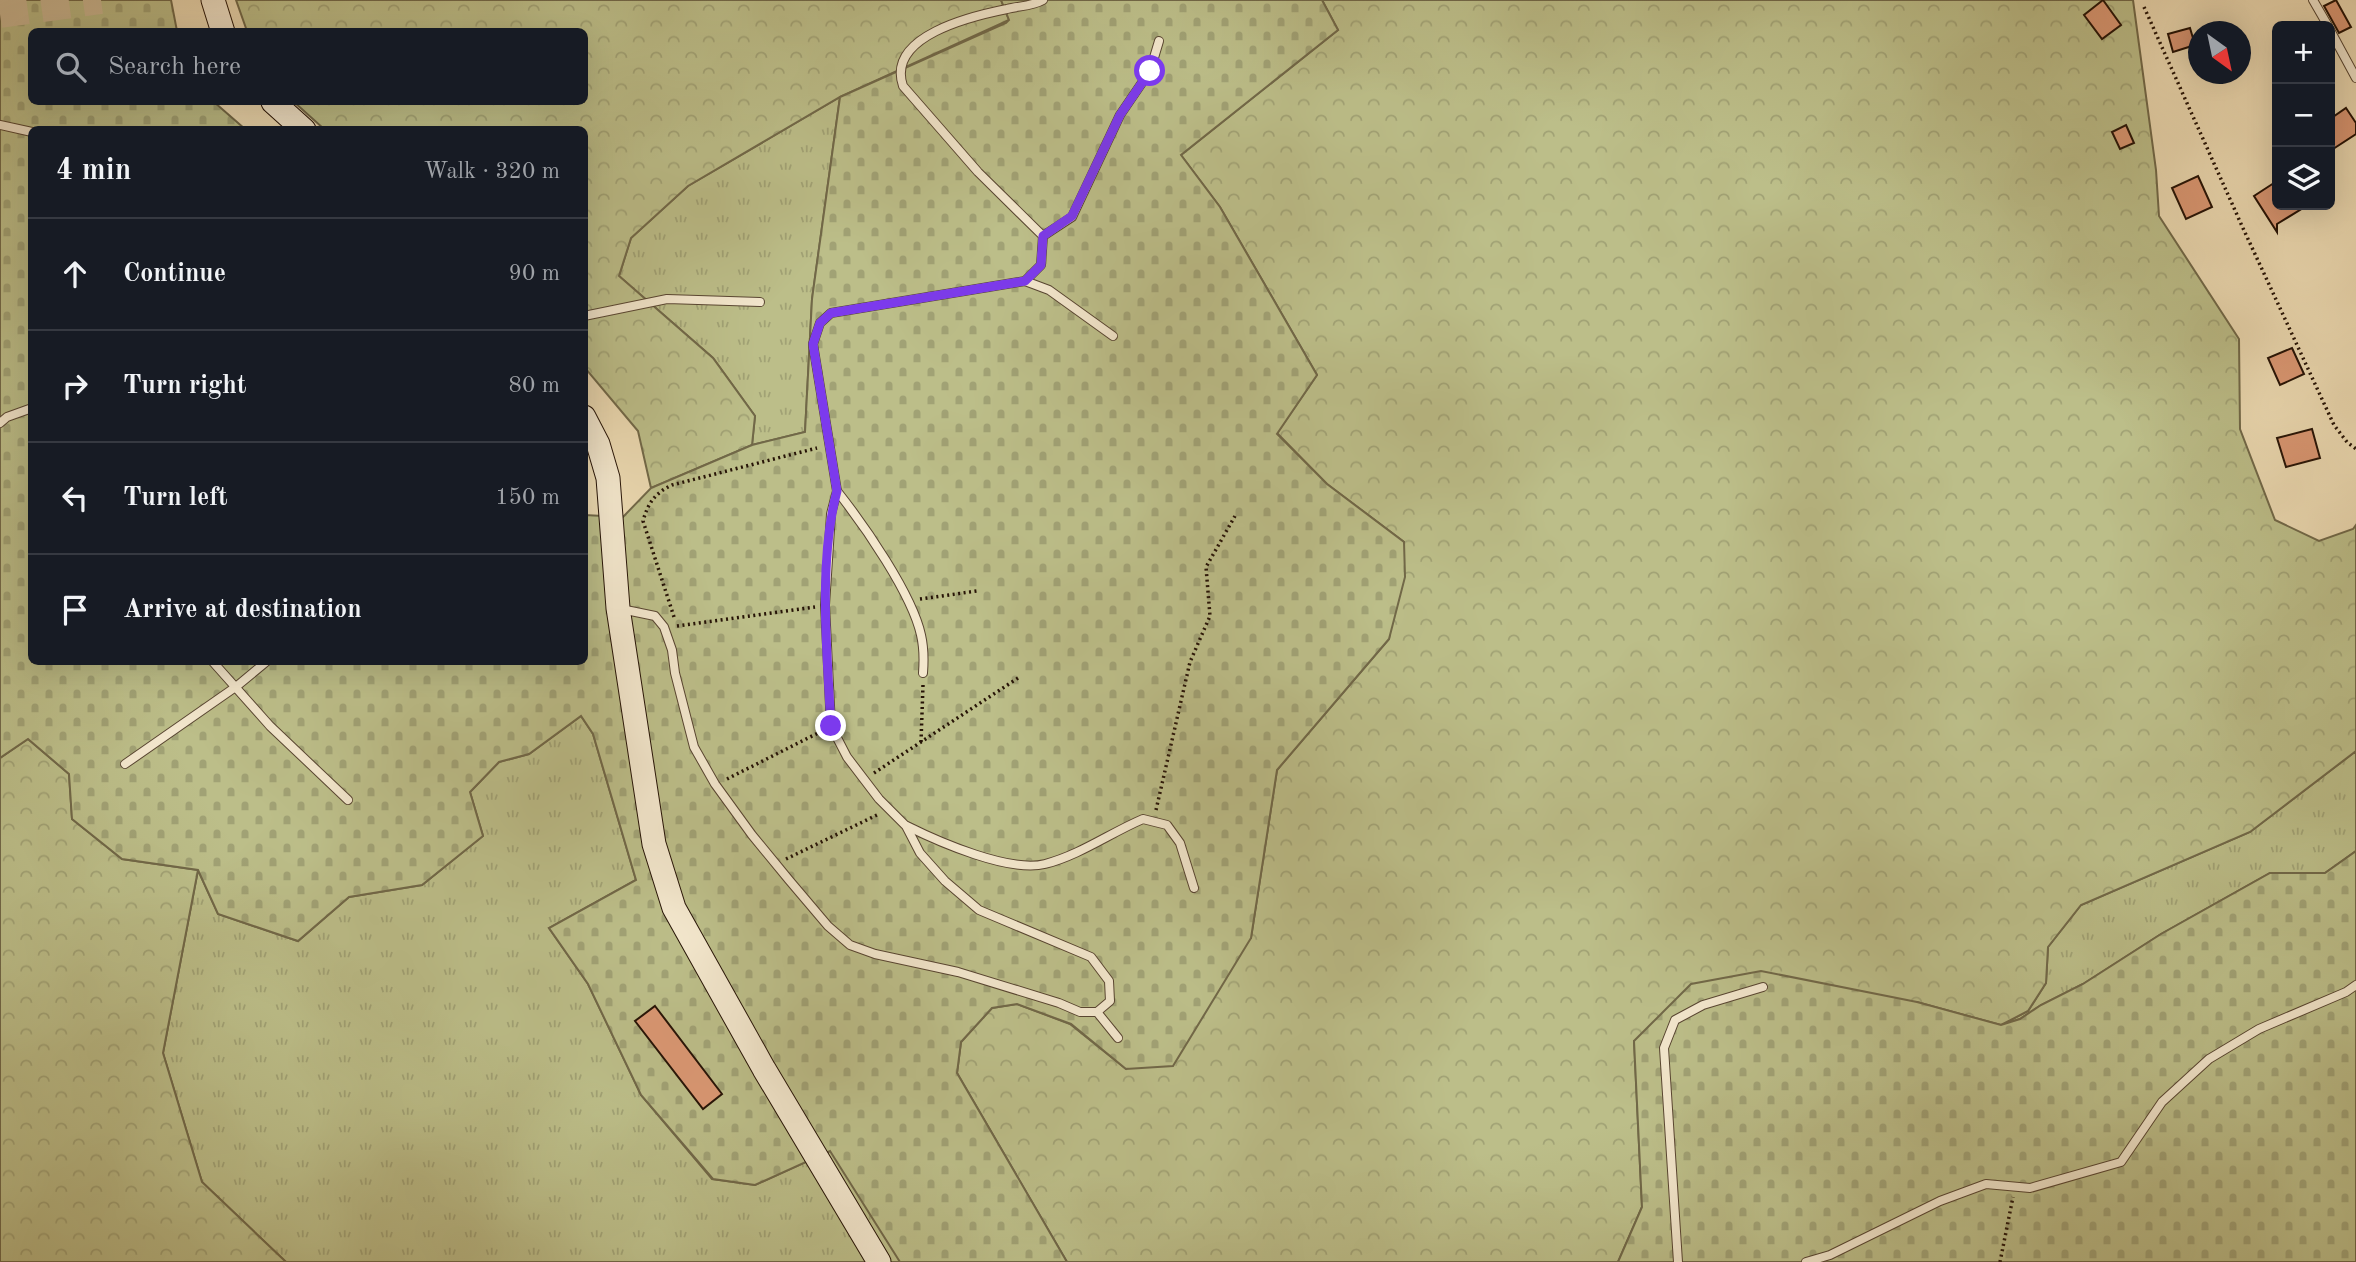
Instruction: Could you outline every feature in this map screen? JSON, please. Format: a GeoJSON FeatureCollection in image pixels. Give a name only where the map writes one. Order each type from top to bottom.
{"type":"FeatureCollection","features":[{"type":"Feature","properties":{"kind":"street"},"geometry":{"type":"LineString","coordinates":[[213,0],[222,28]]}},
{"type":"Feature","properties":{"kind":"street"},"geometry":{"type":"LineString","coordinates":[[276,105],[299,126]]}},
{"type":"Feature","properties":{"kind":"street"},"geometry":{"type":"LineString","coordinates":[[588,425],[598,444],[608,478],[618,608],[654,844],[674,908],[764,1069],[879,1262]]}},
{"type":"Feature","properties":{"kind":"lane"},"geometry":{"type":"LineString","coordinates":[[1025,281],[1041,265],[1043,236],[978,172],[903,86],[900,76],[904,57],[918,43],[945,26],[1043,0]]}},
{"type":"Feature","properties":{"kind":"lane"},"geometry":{"type":"LineString","coordinates":[[2314,0],[2325,21]]}},
{"type":"Feature","properties":{"kind":"lane"},"geometry":{"type":"LineString","coordinates":[[2335,39],[2356,78]]}},
{"type":"Feature","properties":{"kind":"lane"},"geometry":{"type":"LineString","coordinates":[[1043,236],[1072,216],[1120,115],[1150,71],[1159,41]]}},
{"type":"Feature","properties":{"kind":"lane"},"geometry":{"type":"LineString","coordinates":[[0,125],[28,131]]}},
{"type":"Feature","properties":{"kind":"lane"},"geometry":{"type":"LineString","coordinates":[[1113,337],[1049,290],[1025,281],[831,313],[820,323],[813,344],[837,491],[831,514],[825,605],[831,726],[847,757],[888,809],[906,826],[940,842],[1008,863],[1043,865],[1085,849],[1143,819],[1167,825],[1180,843],[1194,888]]}},
{"type":"Feature","properties":{"kind":"lane"},"geometry":{"type":"LineString","coordinates":[[588,315],[667,299],[760,302]]}},
{"type":"Feature","properties":{"kind":"lane"},"geometry":{"type":"LineString","coordinates":[[0,423],[7,417],[28,409]]}},
{"type":"Feature","properties":{"kind":"lane"},"geometry":{"type":"LineString","coordinates":[[837,491],[864,528],[909,601],[921,633],[923,673]]}},
{"type":"Feature","properties":{"kind":"lane"},"geometry":{"type":"LineString","coordinates":[[618,608],[654,616],[664,627],[672,649],[675,673],[694,747],[715,785],[776,864],[828,926],[850,946],[958,972],[1080,1012],[1097,1012],[1110,1000],[1109,981],[1091,957],[979,910],[945,881],[920,853],[906,826]]}},
{"type":"Feature","properties":{"kind":"lane"},"geometry":{"type":"LineString","coordinates":[[217,665],[270,726],[348,800]]}},
{"type":"Feature","properties":{"kind":"lane"},"geometry":{"type":"LineString","coordinates":[[125,764],[237,686],[262,665]]}},
{"type":"Feature","properties":{"kind":"lane"},"geometry":{"type":"LineString","coordinates":[[1806,1262],[1830,1255],[1940,1201],[1986,1184],[2030,1188],[2121,1162],[2162,1102],[2209,1059],[2259,1029],[2346,992],[2356,985]]}},
{"type":"Feature","properties":{"kind":"lane"},"geometry":{"type":"LineString","coordinates":[[1678,1262],[1664,1048],[1675,1020],[1703,1005],[1763,987]]}},
{"type":"Feature","properties":{"kind":"lane"},"geometry":{"type":"LineString","coordinates":[[1097,1012],[1118,1038]]}},
{"type":"Feature","properties":{"kind":"path"},"geometry":{"type":"LineString","coordinates":[[2144,7],[2334,425],[2356,449]]}},
{"type":"Feature","properties":{"kind":"path"},"geometry":{"type":"LineString","coordinates":[[825,605],[677,626],[643,521],[647,507],[657,491],[831,444]]}},
{"type":"Feature","properties":{"kind":"path"},"geometry":{"type":"LineString","coordinates":[[1153,822],[1190,662],[1210,616],[1206,567],[1235,516]]}},
{"type":"Feature","properties":{"kind":"path"},"geometry":{"type":"LineString","coordinates":[[909,601],[977,591]]}},
{"type":"Feature","properties":{"kind":"path"},"geometry":{"type":"LineString","coordinates":[[921,742],[923,673]]}},
{"type":"Feature","properties":{"kind":"path"},"geometry":{"type":"LineString","coordinates":[[865,779],[1018,678]]}},
{"type":"Feature","properties":{"kind":"path"},"geometry":{"type":"LineString","coordinates":[[715,785],[831,726]]}},
{"type":"Feature","properties":{"kind":"path"},"geometry":{"type":"LineString","coordinates":[[776,864],[888,809]]}},
{"type":"Feature","properties":{"kind":"path"},"geometry":{"type":"LineString","coordinates":[[2000,1262],[2015,1188]]}},
{"type":"Feature","properties":{"kind":"green space"},"geometry":{"type":"Polygon","coordinates":[[[0,0],[171,0],[176,28],[28,28],[28,105],[217,105],[242,126],[28,126],[28,665],[588,665],[588,515],[623,517],[651,488],[752,445],[805,432],[812,299],[840,97],[1006,23],[1009,20],[1001,0],[1322,0],[1338,30],[1181,155],[1220,207],[1317,375],[1277,434],[1327,484],[1404,542],[1405,577],[1389,639],[1277,770],[1251,938],[1173,1066],[1126,1069],[1071,1024],[1017,1004],[992,1008],[961,1042],[957,1073],[1067,1262],[900,1262],[830,1151],[755,1185],[713,1179],[641,1095],[588,984],[549,928],[636,880],[593,734],[581,716],[529,754],[499,762],[470,792],[483,836],[422,885],[349,897],[298,941],[218,914],[198,870],[122,859],[72,819],[69,774],[28,739],[0,758],[0,0]]]}},
{"type":"Feature","properties":{"kind":"green space"},"geometry":{"type":"Polygon","coordinates":[[[236,0],[1001,0],[1009,20],[840,97],[688,186],[631,238],[619,276],[713,358],[755,416],[752,445],[651,488],[638,431],[588,372],[588,126],[321,126],[297,105],[588,105],[588,28],[246,28],[236,0]]]}},
{"type":"Feature","properties":{"kind":"green space"},"geometry":{"type":"Polygon","coordinates":[[[1322,0],[2133,0],[2156,170],[2159,216],[2239,339],[2240,429],[2275,520],[2319,541],[2353,529],[2356,525],[2356,751],[2250,832],[2081,905],[2048,947],[2046,983],[2028,1011],[2001,1025],[1917,1002],[1634,1041],[1642,1207],[1618,1262],[1067,1262],[957,1073],[961,1042],[992,1008],[1017,1004],[1070,1024],[1126,1069],[1251,938],[1277,770],[1389,639],[1404,542],[1327,484],[1277,433],[1317,375],[1220,207],[1181,155],[1338,30],[1322,0]]]}},
{"type":"Feature","properties":{"kind":"green space"},"geometry":{"type":"Polygon","coordinates":[[[840,97],[812,299],[805,432],[752,445],[755,416],[713,358],[619,276],[631,238],[688,186],[840,97]]]}},
{"type":"Feature","properties":{"kind":"green space"},"geometry":{"type":"Polygon","coordinates":[[[581,716],[593,734],[636,880],[549,928],[588,984],[641,1095],[712,1179],[755,1185],[854,1140],[1067,1262],[286,1262],[202,1182],[163,1053],[198,870],[218,914],[298,941],[349,897],[422,885],[483,836],[470,792],[499,762],[529,754],[581,716]]]}},
{"type":"Feature","properties":{"kind":"green space"},"geometry":{"type":"Polygon","coordinates":[[[28,739],[69,774],[72,819],[122,859],[198,870],[163,1053],[202,1182],[286,1262],[0,1262],[0,758],[28,739]]]}},
{"type":"Feature","properties":{"kind":"green space"},"geometry":{"type":"Polygon","coordinates":[[[2356,751],[2356,851],[2325,873],[2270,873],[2161,934],[2083,984],[2020,1019],[2001,1025],[2028,1011],[2046,983],[2048,947],[2081,905],[2250,832],[2356,751]]]}},
{"type":"Feature","properties":{"kind":"green space"},"geometry":{"type":"Polygon","coordinates":[[[2356,851],[2356,1262],[1618,1262],[1642,1207],[1634,1041],[1691,984],[1761,971],[1917,1002],[2001,1025],[2020,1019],[2083,984],[2161,934],[2270,873],[2325,873],[2356,851]]]}},
{"type":"Feature","properties":{"kind":"building"},"geometry":{"type":"Polygon","coordinates":[[[2103,0],[2121,25],[2102,39],[2084,15],[2103,0]]]}},
{"type":"Feature","properties":{"kind":"building"},"geometry":{"type":"Polygon","coordinates":[[[2336,0],[2351,27],[2339,33],[2335,21],[2332,21],[2324,6],[2336,0]]]}},
{"type":"Feature","properties":{"kind":"building"},"geometry":{"type":"Polygon","coordinates":[[[2188,29],[2188,47],[2173,52],[2168,34],[2188,29]]]}},
{"type":"Feature","properties":{"kind":"building"},"geometry":{"type":"Polygon","coordinates":[[[2346,108],[2356,123],[2356,134],[2335,148],[2335,147],[2335,116],[2346,108]]]}},
{"type":"Feature","properties":{"kind":"building"},"geometry":{"type":"Polygon","coordinates":[[[2126,125],[2134,143],[2120,149],[2112,132],[2126,125]]]}},
{"type":"Feature","properties":{"kind":"building"},"geometry":{"type":"Polygon","coordinates":[[[2198,176],[2212,207],[2186,219],[2172,188],[2198,176]]]}},
{"type":"Feature","properties":{"kind":"building"},"geometry":{"type":"Polygon","coordinates":[[[2272,184],[2272,210],[2300,210],[2277,224],[2277,232],[2254,196],[2272,184]]]}},
{"type":"Feature","properties":{"kind":"building"},"geometry":{"type":"Polygon","coordinates":[[[2292,348],[2304,374],[2280,385],[2268,358],[2292,348]]]}},
{"type":"Feature","properties":{"kind":"building"},"geometry":{"type":"Polygon","coordinates":[[[2312,429],[2320,458],[2286,467],[2277,438],[2312,429]]]}},
{"type":"Feature","properties":{"kind":"building"},"geometry":{"type":"Polygon","coordinates":[[[655,1006],[722,1094],[703,1109],[635,1021],[655,1006]]]}},
{"type":"Feature","properties":{"kind":"tunnel"},"geometry":{"type":"LineString","coordinates":[[0,14],[101,0]]}},
{"type":"Feature","properties":{"kind":"route"},"geometry":{"type":"LineString","coordinates":[[831,726],[825,605],[831,514],[837,491],[813,344],[820,323],[831,313],[1025,281],[1041,265],[1043,236],[1072,216],[1120,115],[1150,71]]}}]}
